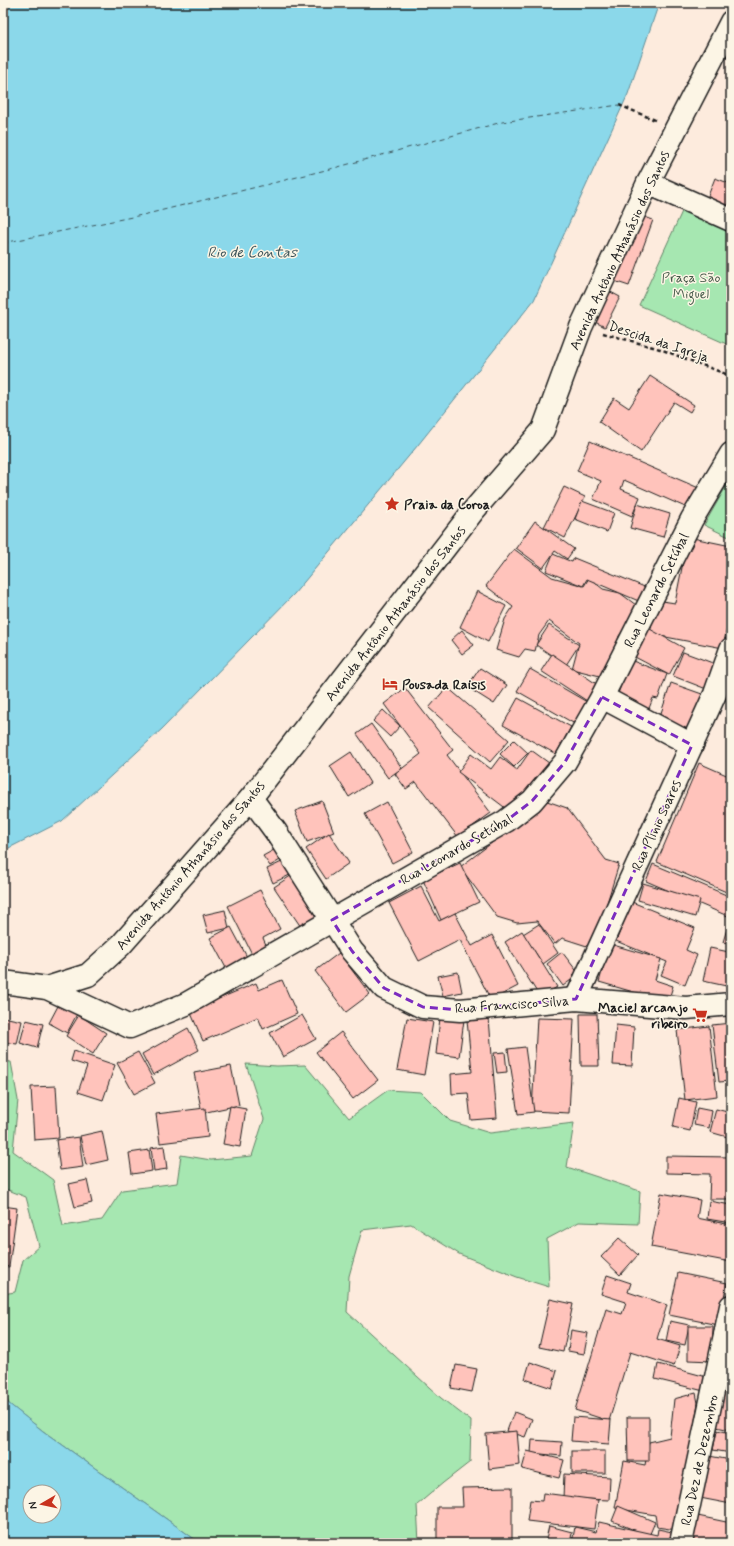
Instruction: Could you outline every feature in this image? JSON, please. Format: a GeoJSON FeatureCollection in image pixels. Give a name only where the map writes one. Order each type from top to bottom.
{"type":"FeatureCollection","features":[{"type":"Feature","properties":{"kind":"street","name":"Avenida Antônio Athanásio dos Santos"},"geometry":{"type":"LineString","coordinates":[[47,988],[88,975],[121,945],[251,798],[474,510],[543,430],[581,327],[648,183],[731,22]]}},
{"type":"Feature","properties":{"kind":"street"},"geometry":{"type":"LineString","coordinates":[[648,183],[731,220]]}},
{"type":"Feature","properties":{"kind":"street","name":"Rua Leonardo Setúbal"},"geometry":{"type":"LineString","coordinates":[[47,988],[130,1027],[186,1004],[506,821],[532,801],[565,762],[602,697],[692,519],[731,454]]}},
{"type":"Feature","properties":{"kind":"street","name":"Rua Plínio Soares"},"geometry":{"type":"LineString","coordinates":[[576,999],[692,744],[723,698],[731,649]]}},
{"type":"Feature","properties":{"kind":"street"},"geometry":{"type":"LineString","coordinates":[[602,697],[692,744]]}},
{"type":"Feature","properties":{"kind":"street","name":"Rua Francisco Silva"},"geometry":{"type":"LineString","coordinates":[[251,798],[276,832],[352,951],[384,988],[424,1007],[460,1010],[576,999],[686,1008],[731,1004]]}},
{"type":"Feature","properties":{"kind":"street"},"geometry":{"type":"LineString","coordinates":[[3,982],[47,988]]}},
{"type":"Feature","properties":{"kind":"street","name":"Rua Dez de Dezembro"},"geometry":{"type":"LineString","coordinates":[[681,1543],[731,1306]]}},
{"type":"Feature","properties":{"kind":"path"},"geometry":{"type":"LineString","coordinates":[[619,105],[675,130]]}},
{"type":"Feature","properties":{"kind":"path","name":"Descida da Igreja"},"geometry":{"type":"LineString","coordinates":[[581,327],[660,349],[731,376]]}},
{"type":"Feature","properties":{"kind":"highlighted area"},"geometry":{"type":"Polygon","coordinates":[[[602,697],[692,745],[576,999],[460,1010],[423,1007],[384,988],[352,951],[332,920],[506,821],[532,801],[565,762],[602,697]]]}},
{"type":"Feature","properties":{"kind":"green space","name":"Praça São Miguel"},"geometry":{"type":"Polygon","coordinates":[[[685,205],[731,226],[731,346],[639,305],[685,205]]]}},
{"type":"Feature","properties":{"kind":"green space"},"geometry":{"type":"Polygon","coordinates":[[[731,478],[731,538],[704,525],[731,478]]]}},
{"type":"Feature","properties":{"kind":"green space"},"geometry":{"type":"Polygon","coordinates":[[[3,1061],[11,1062],[18,1100],[13,1151],[53,1180],[63,1226],[102,1220],[122,1190],[177,1183],[181,1155],[211,1160],[252,1156],[264,1119],[246,1064],[277,1066],[305,1065],[349,1118],[388,1090],[421,1092],[450,1121],[490,1133],[574,1123],[567,1167],[640,1191],[638,1224],[579,1222],[547,1239],[549,1287],[517,1277],[459,1254],[411,1224],[362,1230],[349,1276],[347,1312],[441,1398],[471,1421],[470,1462],[417,1505],[419,1543],[200,1543],[43,1431],[9,1404],[3,1389],[3,1294],[15,1292],[23,1260],[39,1246],[26,1197],[3,1188],[3,1061]]]}},
{"type":"Feature","properties":{"kind":"water","name":"Rio de Contas"},"geometry":{"type":"Polygon","coordinates":[[[3,3],[659,3],[628,94],[534,300],[418,445],[294,594],[162,729],[62,821],[3,851],[3,3]]]}},
{"type":"Feature","properties":{"kind":"water"},"geometry":{"type":"Polygon","coordinates":[[[3,1399],[43,1431],[200,1543],[3,1543],[3,1399]]]}},
{"type":"Feature","properties":{"kind":"building"},"geometry":{"type":"Polygon","coordinates":[[[715,178],[731,184],[731,211],[706,201],[715,178]]]}},
{"type":"Feature","properties":{"kind":"building"},"geometry":{"type":"Polygon","coordinates":[[[634,213],[653,220],[629,286],[611,280],[634,213]]]}},
{"type":"Feature","properties":{"kind":"building"},"geometry":{"type":"Polygon","coordinates":[[[605,289],[620,297],[605,327],[589,319],[605,289]]]}},
{"type":"Feature","properties":{"kind":"building"},"geometry":{"type":"Polygon","coordinates":[[[650,376],[694,405],[690,412],[674,402],[641,452],[599,422],[614,398],[629,408],[650,376]]]}},
{"type":"Feature","properties":{"kind":"building"},"geometry":{"type":"Polygon","coordinates":[[[590,441],[701,489],[692,510],[624,480],[621,489],[640,497],[632,516],[593,499],[601,481],[577,471],[590,441]]]}},
{"type":"Feature","properties":{"kind":"building"},"geometry":{"type":"Polygon","coordinates":[[[564,487],[585,497],[565,538],[544,527],[564,487]]]}},
{"type":"Feature","properties":{"kind":"building"},"geometry":{"type":"Polygon","coordinates":[[[582,501],[614,513],[607,532],[575,519],[582,501]]]}},
{"type":"Feature","properties":{"kind":"building"},"geometry":{"type":"Polygon","coordinates":[[[637,504],[670,514],[663,537],[630,528],[637,504]]]}},
{"type":"Feature","properties":{"kind":"building"},"geometry":{"type":"Polygon","coordinates":[[[535,521],[574,549],[567,559],[555,551],[543,568],[516,548],[535,521]]]}},
{"type":"Feature","properties":{"kind":"building"},"geometry":{"type":"Polygon","coordinates":[[[688,537],[731,546],[731,607],[723,648],[650,634],[656,600],[675,603],[688,537]]]}},
{"type":"Feature","properties":{"kind":"building"},"geometry":{"type":"Polygon","coordinates":[[[514,549],[552,577],[584,586],[589,578],[603,589],[620,593],[640,608],[619,636],[608,678],[572,669],[579,643],[549,621],[539,635],[535,651],[525,649],[519,657],[496,650],[505,619],[513,607],[486,586],[514,549]]]}},
{"type":"Feature","properties":{"kind":"building"},"geometry":{"type":"Polygon","coordinates":[[[553,554],[572,562],[574,558],[647,588],[641,602],[587,579],[583,586],[546,571],[553,554]]]}},
{"type":"Feature","properties":{"kind":"building"},"geometry":{"type":"Polygon","coordinates":[[[477,591],[506,606],[488,642],[460,627],[477,591]]]}},
{"type":"Feature","properties":{"kind":"building"},"geometry":{"type":"Polygon","coordinates":[[[549,625],[579,645],[566,665],[536,645],[549,625]]]}},
{"type":"Feature","properties":{"kind":"building"},"geometry":{"type":"Polygon","coordinates":[[[648,628],[684,648],[669,675],[633,656],[648,628]]]}},
{"type":"Feature","properties":{"kind":"building"},"geometry":{"type":"Polygon","coordinates":[[[462,630],[474,645],[462,654],[451,640],[462,630]]]}},
{"type":"Feature","properties":{"kind":"building"},"geometry":{"type":"Polygon","coordinates":[[[683,652],[718,665],[709,690],[673,676],[683,652]]]}},
{"type":"Feature","properties":{"kind":"building"},"geometry":{"type":"Polygon","coordinates":[[[552,654],[598,685],[587,701],[541,671],[552,654]]]}},
{"type":"Feature","properties":{"kind":"building"},"geometry":{"type":"Polygon","coordinates":[[[630,660],[667,674],[658,699],[653,698],[648,711],[616,699],[630,660]]]}},
{"type":"Feature","properties":{"kind":"building"},"geometry":{"type":"Polygon","coordinates":[[[480,668],[507,685],[494,704],[467,687],[480,668]]]}},
{"type":"Feature","properties":{"kind":"building"},"geometry":{"type":"Polygon","coordinates":[[[530,669],[587,702],[575,724],[517,691],[530,669]]]}},
{"type":"Feature","properties":{"kind":"building"},"geometry":{"type":"Polygon","coordinates":[[[671,683],[702,694],[689,730],[659,719],[671,683]]]}},
{"type":"Feature","properties":{"kind":"building"},"geometry":{"type":"Polygon","coordinates":[[[447,687],[509,740],[490,762],[429,708],[447,687]]]}},
{"type":"Feature","properties":{"kind":"building"},"geometry":{"type":"Polygon","coordinates":[[[405,688],[453,750],[447,755],[491,813],[458,837],[416,782],[406,789],[395,774],[421,754],[384,704],[405,688]]]}},
{"type":"Feature","properties":{"kind":"building"},"geometry":{"type":"Polygon","coordinates":[[[518,698],[571,727],[556,754],[503,725],[518,698]]]}},
{"type":"Feature","properties":{"kind":"building"},"geometry":{"type":"Polygon","coordinates":[[[383,710],[400,726],[390,737],[373,721],[383,710]]]}},
{"type":"Feature","properties":{"kind":"building"},"geometry":{"type":"Polygon","coordinates":[[[371,724],[402,768],[388,778],[357,734],[371,724]]]}},
{"type":"Feature","properties":{"kind":"building"},"geometry":{"type":"Polygon","coordinates":[[[514,740],[528,753],[514,767],[500,754],[514,740]]]}},
{"type":"Feature","properties":{"kind":"building"},"geometry":{"type":"Polygon","coordinates":[[[531,750],[549,763],[512,813],[458,772],[471,754],[491,769],[500,757],[517,770],[531,750]]]}},
{"type":"Feature","properties":{"kind":"building"},"geometry":{"type":"Polygon","coordinates":[[[351,752],[370,783],[349,797],[330,766],[351,752]]]}},
{"type":"Feature","properties":{"kind":"building"},"geometry":{"type":"Polygon","coordinates":[[[699,763],[731,777],[731,894],[657,862],[699,763]]]}},
{"type":"Feature","properties":{"kind":"building"},"geometry":{"type":"Polygon","coordinates":[[[322,801],[334,832],[307,842],[295,811],[322,801]]]}},
{"type":"Feature","properties":{"kind":"building"},"geometry":{"type":"Polygon","coordinates":[[[547,801],[567,808],[606,860],[619,864],[593,948],[562,938],[555,944],[537,921],[517,923],[497,917],[460,867],[547,801]]]}},
{"type":"Feature","properties":{"kind":"building"},"geometry":{"type":"Polygon","coordinates":[[[387,802],[413,852],[392,863],[365,814],[387,802]]]}},
{"type":"Feature","properties":{"kind":"building"},"geometry":{"type":"Polygon","coordinates":[[[329,833],[349,863],[326,879],[306,849],[329,833]]]}},
{"type":"Feature","properties":{"kind":"building"},"geometry":{"type":"Polygon","coordinates":[[[281,846],[287,856],[270,866],[263,856],[281,846]]]}},
{"type":"Feature","properties":{"kind":"building"},"geometry":{"type":"Polygon","coordinates":[[[288,859],[294,873],[273,883],[267,869],[288,859]]]}},
{"type":"Feature","properties":{"kind":"building"},"geometry":{"type":"Polygon","coordinates":[[[460,863],[479,902],[441,920],[423,880],[460,863]]]}},
{"type":"Feature","properties":{"kind":"building"},"geometry":{"type":"Polygon","coordinates":[[[653,864],[731,897],[730,917],[646,881],[653,864]]]}},
{"type":"Feature","properties":{"kind":"building"},"geometry":{"type":"Polygon","coordinates":[[[292,875],[321,918],[303,930],[274,887],[292,875]]]}},
{"type":"Feature","properties":{"kind":"building"},"geometry":{"type":"Polygon","coordinates":[[[643,883],[700,900],[695,917],[638,900],[643,883]]]}},
{"type":"Feature","properties":{"kind":"building"},"geometry":{"type":"Polygon","coordinates":[[[421,886],[439,921],[455,913],[472,946],[492,935],[518,986],[491,1000],[460,940],[419,961],[389,903],[421,886]]]}},
{"type":"Feature","properties":{"kind":"building"},"geometry":{"type":"Polygon","coordinates":[[[260,890],[280,929],[263,938],[267,947],[252,954],[228,906],[260,890]]]}},
{"type":"Feature","properties":{"kind":"building"},"geometry":{"type":"Polygon","coordinates":[[[632,902],[695,928],[686,950],[697,955],[685,985],[661,975],[667,962],[616,941],[632,902]]]}},
{"type":"Feature","properties":{"kind":"building"},"geometry":{"type":"Polygon","coordinates":[[[225,910],[229,928],[208,933],[203,915],[225,910]]]}},
{"type":"Feature","properties":{"kind":"building"},"geometry":{"type":"Polygon","coordinates":[[[729,922],[731,922],[731,944],[723,942],[729,922]]]}},
{"type":"Feature","properties":{"kind":"building"},"geometry":{"type":"Polygon","coordinates":[[[539,924],[558,953],[543,964],[523,934],[539,924]]]}},
{"type":"Feature","properties":{"kind":"building"},"geometry":{"type":"Polygon","coordinates":[[[231,927],[247,957],[226,968],[210,938],[231,927]]]}},
{"type":"Feature","properties":{"kind":"building"},"geometry":{"type":"Polygon","coordinates":[[[522,931],[557,987],[540,997],[505,942],[522,931]]]}},
{"type":"Feature","properties":{"kind":"building"},"geometry":{"type":"Polygon","coordinates":[[[610,944],[661,959],[655,980],[673,986],[668,1002],[599,982],[610,944]]]}},
{"type":"Feature","properties":{"kind":"building"},"geometry":{"type":"Polygon","coordinates":[[[710,948],[729,952],[729,948],[731,948],[731,987],[703,981],[710,948]]]}},
{"type":"Feature","properties":{"kind":"building"},"geometry":{"type":"Polygon","coordinates":[[[562,952],[579,974],[563,986],[547,964],[562,952]]]}},
{"type":"Feature","properties":{"kind":"building"},"geometry":{"type":"Polygon","coordinates":[[[339,953],[370,994],[346,1012],[315,971],[339,953]]]}},
{"type":"Feature","properties":{"kind":"building"},"geometry":{"type":"Polygon","coordinates":[[[458,972],[462,992],[443,996],[438,976],[458,972]]]}},
{"type":"Feature","properties":{"kind":"building"},"geometry":{"type":"Polygon","coordinates":[[[282,980],[297,1014],[263,1029],[258,1017],[203,1041],[190,1011],[256,983],[259,990],[282,980]]]}},
{"type":"Feature","properties":{"kind":"building"},"geometry":{"type":"Polygon","coordinates":[[[59,1004],[77,1014],[67,1033],[49,1023],[59,1004]]]}},
{"type":"Feature","properties":{"kind":"building"},"geometry":{"type":"Polygon","coordinates":[[[580,1014],[597,1014],[599,1066],[581,1066],[580,1014]]]}},
{"type":"Feature","properties":{"kind":"building"},"geometry":{"type":"Polygon","coordinates":[[[79,1015],[106,1033],[93,1054],[66,1036],[79,1015]]]}},
{"type":"Feature","properties":{"kind":"building"},"geometry":{"type":"Polygon","coordinates":[[[302,1015],[316,1039],[283,1057],[270,1033],[302,1015]]]}},
{"type":"Feature","properties":{"kind":"building"},"geometry":{"type":"Polygon","coordinates":[[[3,1017],[22,1021],[17,1044],[3,1042],[3,1017]]]}},
{"type":"Feature","properties":{"kind":"building"},"geometry":{"type":"Polygon","coordinates":[[[407,1018],[433,1022],[424,1075],[397,1070],[407,1018]]]}},
{"type":"Feature","properties":{"kind":"building"},"geometry":{"type":"Polygon","coordinates":[[[440,1018],[464,1020],[459,1057],[436,1054],[440,1018]]]}},
{"type":"Feature","properties":{"kind":"building"},"geometry":{"type":"Polygon","coordinates":[[[489,1018],[497,1118],[471,1120],[468,1093],[452,1094],[451,1074],[472,1072],[467,1020],[489,1018]]]}},
{"type":"Feature","properties":{"kind":"building"},"geometry":{"type":"Polygon","coordinates":[[[537,1018],[574,1019],[569,1113],[532,1111],[537,1018]]]}},
{"type":"Feature","properties":{"kind":"building"},"geometry":{"type":"Polygon","coordinates":[[[26,1020],[43,1024],[37,1048],[20,1043],[26,1020]]]}},
{"type":"Feature","properties":{"kind":"building"},"geometry":{"type":"Polygon","coordinates":[[[731,1023],[731,1081],[719,1082],[712,1025],[731,1023]]]}},
{"type":"Feature","properties":{"kind":"building"},"geometry":{"type":"Polygon","coordinates":[[[616,1025],[634,1027],[632,1066],[613,1065],[616,1025]]]}},
{"type":"Feature","properties":{"kind":"building"},"geometry":{"type":"Polygon","coordinates":[[[709,1026],[717,1096],[685,1100],[677,1030],[709,1026]]]}},
{"type":"Feature","properties":{"kind":"building"},"geometry":{"type":"Polygon","coordinates":[[[188,1028],[199,1050],[153,1075],[142,1054],[188,1028]]]}},
{"type":"Feature","properties":{"kind":"building"},"geometry":{"type":"Polygon","coordinates":[[[341,1032],[378,1080],[353,1099],[316,1052],[341,1032]]]}},
{"type":"Feature","properties":{"kind":"building"},"geometry":{"type":"Polygon","coordinates":[[[525,1047],[534,1112],[518,1114],[508,1049],[525,1047]]]}},
{"type":"Feature","properties":{"kind":"building"},"geometry":{"type":"Polygon","coordinates":[[[74,1051],[115,1065],[103,1100],[78,1092],[87,1066],[71,1061],[74,1051]]]}},
{"type":"Feature","properties":{"kind":"building"},"geometry":{"type":"Polygon","coordinates":[[[138,1052],[155,1083],[134,1094],[117,1063],[138,1052]]]}},
{"type":"Feature","properties":{"kind":"building"},"geometry":{"type":"Polygon","coordinates":[[[505,1052],[507,1072],[497,1073],[494,1053],[505,1052]]]}},
{"type":"Feature","properties":{"kind":"building"},"geometry":{"type":"Polygon","coordinates":[[[231,1066],[239,1105],[202,1113],[194,1073],[231,1066]]]}},
{"type":"Feature","properties":{"kind":"building"},"geometry":{"type":"Polygon","coordinates":[[[56,1086],[59,1138],[34,1140],[31,1087],[56,1086]]]}},
{"type":"Feature","properties":{"kind":"building"},"geometry":{"type":"Polygon","coordinates":[[[679,1098],[696,1102],[690,1131],[673,1127],[679,1098]]]}},
{"type":"Feature","properties":{"kind":"building"},"geometry":{"type":"Polygon","coordinates":[[[230,1106],[246,1109],[240,1147],[223,1144],[230,1106]]]}},
{"type":"Feature","properties":{"kind":"building"},"geometry":{"type":"Polygon","coordinates":[[[205,1108],[208,1137],[160,1143],[156,1114],[205,1108]]]}},
{"type":"Feature","properties":{"kind":"building"},"geometry":{"type":"Polygon","coordinates":[[[697,1108],[712,1111],[709,1128],[694,1125],[697,1108]]]}},
{"type":"Feature","properties":{"kind":"building"},"geometry":{"type":"Polygon","coordinates":[[[716,1109],[731,1113],[731,1138],[710,1132],[716,1109]]]}},
{"type":"Feature","properties":{"kind":"building"},"geometry":{"type":"Polygon","coordinates":[[[102,1131],[108,1160],[86,1165],[80,1136],[102,1131]]]}},
{"type":"Feature","properties":{"kind":"building"},"geometry":{"type":"Polygon","coordinates":[[[79,1137],[83,1167],[60,1170],[56,1140],[79,1137]]]}},
{"type":"Feature","properties":{"kind":"building"},"geometry":{"type":"Polygon","coordinates":[[[164,1146],[167,1169],[154,1171],[151,1148],[164,1146]]]}},
{"type":"Feature","properties":{"kind":"building"},"geometry":{"type":"Polygon","coordinates":[[[149,1150],[152,1171],[132,1174],[129,1153],[149,1150]]]}},
{"type":"Feature","properties":{"kind":"building"},"geometry":{"type":"Polygon","coordinates":[[[666,1156],[731,1157],[731,1199],[709,1199],[710,1174],[666,1173],[666,1156]]]}},
{"type":"Feature","properties":{"kind":"building"},"geometry":{"type":"Polygon","coordinates":[[[87,1180],[92,1203],[75,1207],[69,1184],[87,1180]]]}},
{"type":"Feature","properties":{"kind":"building"},"geometry":{"type":"Polygon","coordinates":[[[661,1193],[700,1200],[697,1218],[731,1225],[731,1262],[651,1247],[661,1193]]]}},
{"type":"Feature","properties":{"kind":"building"},"geometry":{"type":"Polygon","coordinates":[[[709,1201],[731,1205],[731,1223],[707,1219],[709,1201]]]}},
{"type":"Feature","properties":{"kind":"building"},"geometry":{"type":"Polygon","coordinates":[[[3,1206],[17,1208],[9,1267],[3,1266],[3,1206]]]}},
{"type":"Feature","properties":{"kind":"building"},"geometry":{"type":"Polygon","coordinates":[[[619,1238],[638,1255],[620,1275],[601,1257],[619,1238]]]}},
{"type":"Feature","properties":{"kind":"building"},"geometry":{"type":"Polygon","coordinates":[[[678,1273],[727,1283],[718,1325],[669,1315],[678,1273]]]}},
{"type":"Feature","properties":{"kind":"building"},"geometry":{"type":"Polygon","coordinates":[[[607,1275],[631,1283],[628,1292],[667,1305],[657,1339],[680,1346],[674,1366],[630,1352],[609,1421],[575,1410],[606,1309],[622,1314],[626,1302],[601,1294],[607,1275]]]}},
{"type":"Feature","properties":{"kind":"building"},"geometry":{"type":"Polygon","coordinates":[[[550,1299],[573,1304],[563,1352],[539,1347],[550,1299]]]}},
{"type":"Feature","properties":{"kind":"building"},"geometry":{"type":"Polygon","coordinates":[[[670,1321],[689,1325],[685,1345],[666,1341],[670,1321]]]}},
{"type":"Feature","properties":{"kind":"building"},"geometry":{"type":"Polygon","coordinates":[[[688,1326],[713,1326],[712,1361],[688,1360],[688,1326]]]}},
{"type":"Feature","properties":{"kind":"building"},"geometry":{"type":"Polygon","coordinates":[[[731,1328],[731,1395],[729,1395],[731,1328]]]}},
{"type":"Feature","properties":{"kind":"building"},"geometry":{"type":"Polygon","coordinates":[[[571,1330],[588,1333],[584,1354],[568,1351],[571,1330]]]}},
{"type":"Feature","properties":{"kind":"building"},"geometry":{"type":"Polygon","coordinates":[[[530,1362],[557,1371],[552,1388],[525,1379],[530,1362]]]}},
{"type":"Feature","properties":{"kind":"building"},"geometry":{"type":"Polygon","coordinates":[[[658,1364],[707,1377],[704,1391],[655,1379],[658,1364]]]}},
{"type":"Feature","properties":{"kind":"building"},"geometry":{"type":"Polygon","coordinates":[[[456,1365],[477,1369],[472,1392],[451,1388],[456,1365]]]}},
{"type":"Feature","properties":{"kind":"building"},"geometry":{"type":"Polygon","coordinates":[[[723,1391],[731,1392],[731,1430],[716,1427],[723,1391]]]}},
{"type":"Feature","properties":{"kind":"building"},"geometry":{"type":"Polygon","coordinates":[[[696,1393],[698,1403],[676,1530],[657,1527],[655,1515],[615,1508],[624,1461],[645,1465],[649,1442],[670,1437],[674,1399],[696,1393]]]}},
{"type":"Feature","properties":{"kind":"building"},"geometry":{"type":"Polygon","coordinates":[[[514,1412],[532,1419],[525,1437],[507,1431],[514,1412]]]}},
{"type":"Feature","properties":{"kind":"building"},"geometry":{"type":"Polygon","coordinates":[[[573,1417],[611,1420],[609,1444],[571,1441],[573,1417]]]}},
{"type":"Feature","properties":{"kind":"building"},"geometry":{"type":"Polygon","coordinates":[[[627,1417],[649,1417],[649,1461],[628,1461],[627,1417]]]}},
{"type":"Feature","properties":{"kind":"building"},"geometry":{"type":"Polygon","coordinates":[[[717,1430],[731,1433],[731,1453],[713,1450],[717,1430]]]}},
{"type":"Feature","properties":{"kind":"building"},"geometry":{"type":"Polygon","coordinates":[[[517,1431],[520,1465],[489,1469],[486,1434],[517,1431]]]}},
{"type":"Feature","properties":{"kind":"building"},"geometry":{"type":"Polygon","coordinates":[[[532,1440],[562,1442],[561,1456],[531,1453],[532,1440]]]}},
{"type":"Feature","properties":{"kind":"building"},"geometry":{"type":"Polygon","coordinates":[[[527,1451],[564,1460],[559,1478],[522,1469],[527,1451]]]}},
{"type":"Feature","properties":{"kind":"building"},"geometry":{"type":"Polygon","coordinates":[[[572,1451],[605,1451],[605,1473],[572,1473],[572,1451]]]}},
{"type":"Feature","properties":{"kind":"building"},"geometry":{"type":"Polygon","coordinates":[[[709,1456],[731,1460],[731,1504],[700,1498],[709,1456]]]}},
{"type":"Feature","properties":{"kind":"building"},"geometry":{"type":"Polygon","coordinates":[[[564,1474],[610,1477],[609,1500],[563,1498],[564,1474]]]}},
{"type":"Feature","properties":{"kind":"building"},"geometry":{"type":"Polygon","coordinates":[[[512,1487],[512,1543],[437,1543],[437,1507],[463,1507],[462,1488],[512,1487]]]}},
{"type":"Feature","properties":{"kind":"building"},"geometry":{"type":"Polygon","coordinates":[[[543,1493],[598,1500],[594,1529],[527,1521],[530,1500],[542,1501],[543,1493]]]}},
{"type":"Feature","properties":{"kind":"building"},"geometry":{"type":"Polygon","coordinates":[[[618,1506],[655,1522],[649,1536],[612,1521],[618,1506]]]}},
{"type":"Feature","properties":{"kind":"building"},"geometry":{"type":"Polygon","coordinates":[[[693,1515],[731,1523],[731,1543],[688,1543],[693,1515]]]}},
{"type":"Feature","properties":{"kind":"building"},"geometry":{"type":"Polygon","coordinates":[[[599,1522],[657,1535],[658,1529],[672,1532],[669,1543],[572,1543],[575,1527],[596,1532],[599,1522]]]}},
{"type":"Feature","properties":{"kind":"building"},"geometry":{"type":"Polygon","coordinates":[[[549,1526],[572,1532],[570,1543],[545,1543],[549,1526]]]}},
{"type":"Feature","properties":{"kind":"ferry route"},"geometry":{"type":"LineString","coordinates":[[3,243],[147,214],[338,167],[502,122],[619,105]]}},
{"type":"Feature","properties":{"kind":"place","name":"Praia da Coroa"},"geometry":{"type":"Point","coordinates":[392,504]}},
{"type":"Feature","properties":{"kind":"place","name":"Pousada Raisis"},"geometry":{"type":"Point","coordinates":[390,684]}},
{"type":"Feature","properties":{"kind":"place","name":"Maciel arcanjo ribeiro"},"geometry":{"type":"Point","coordinates":[700,1015]}}]}
